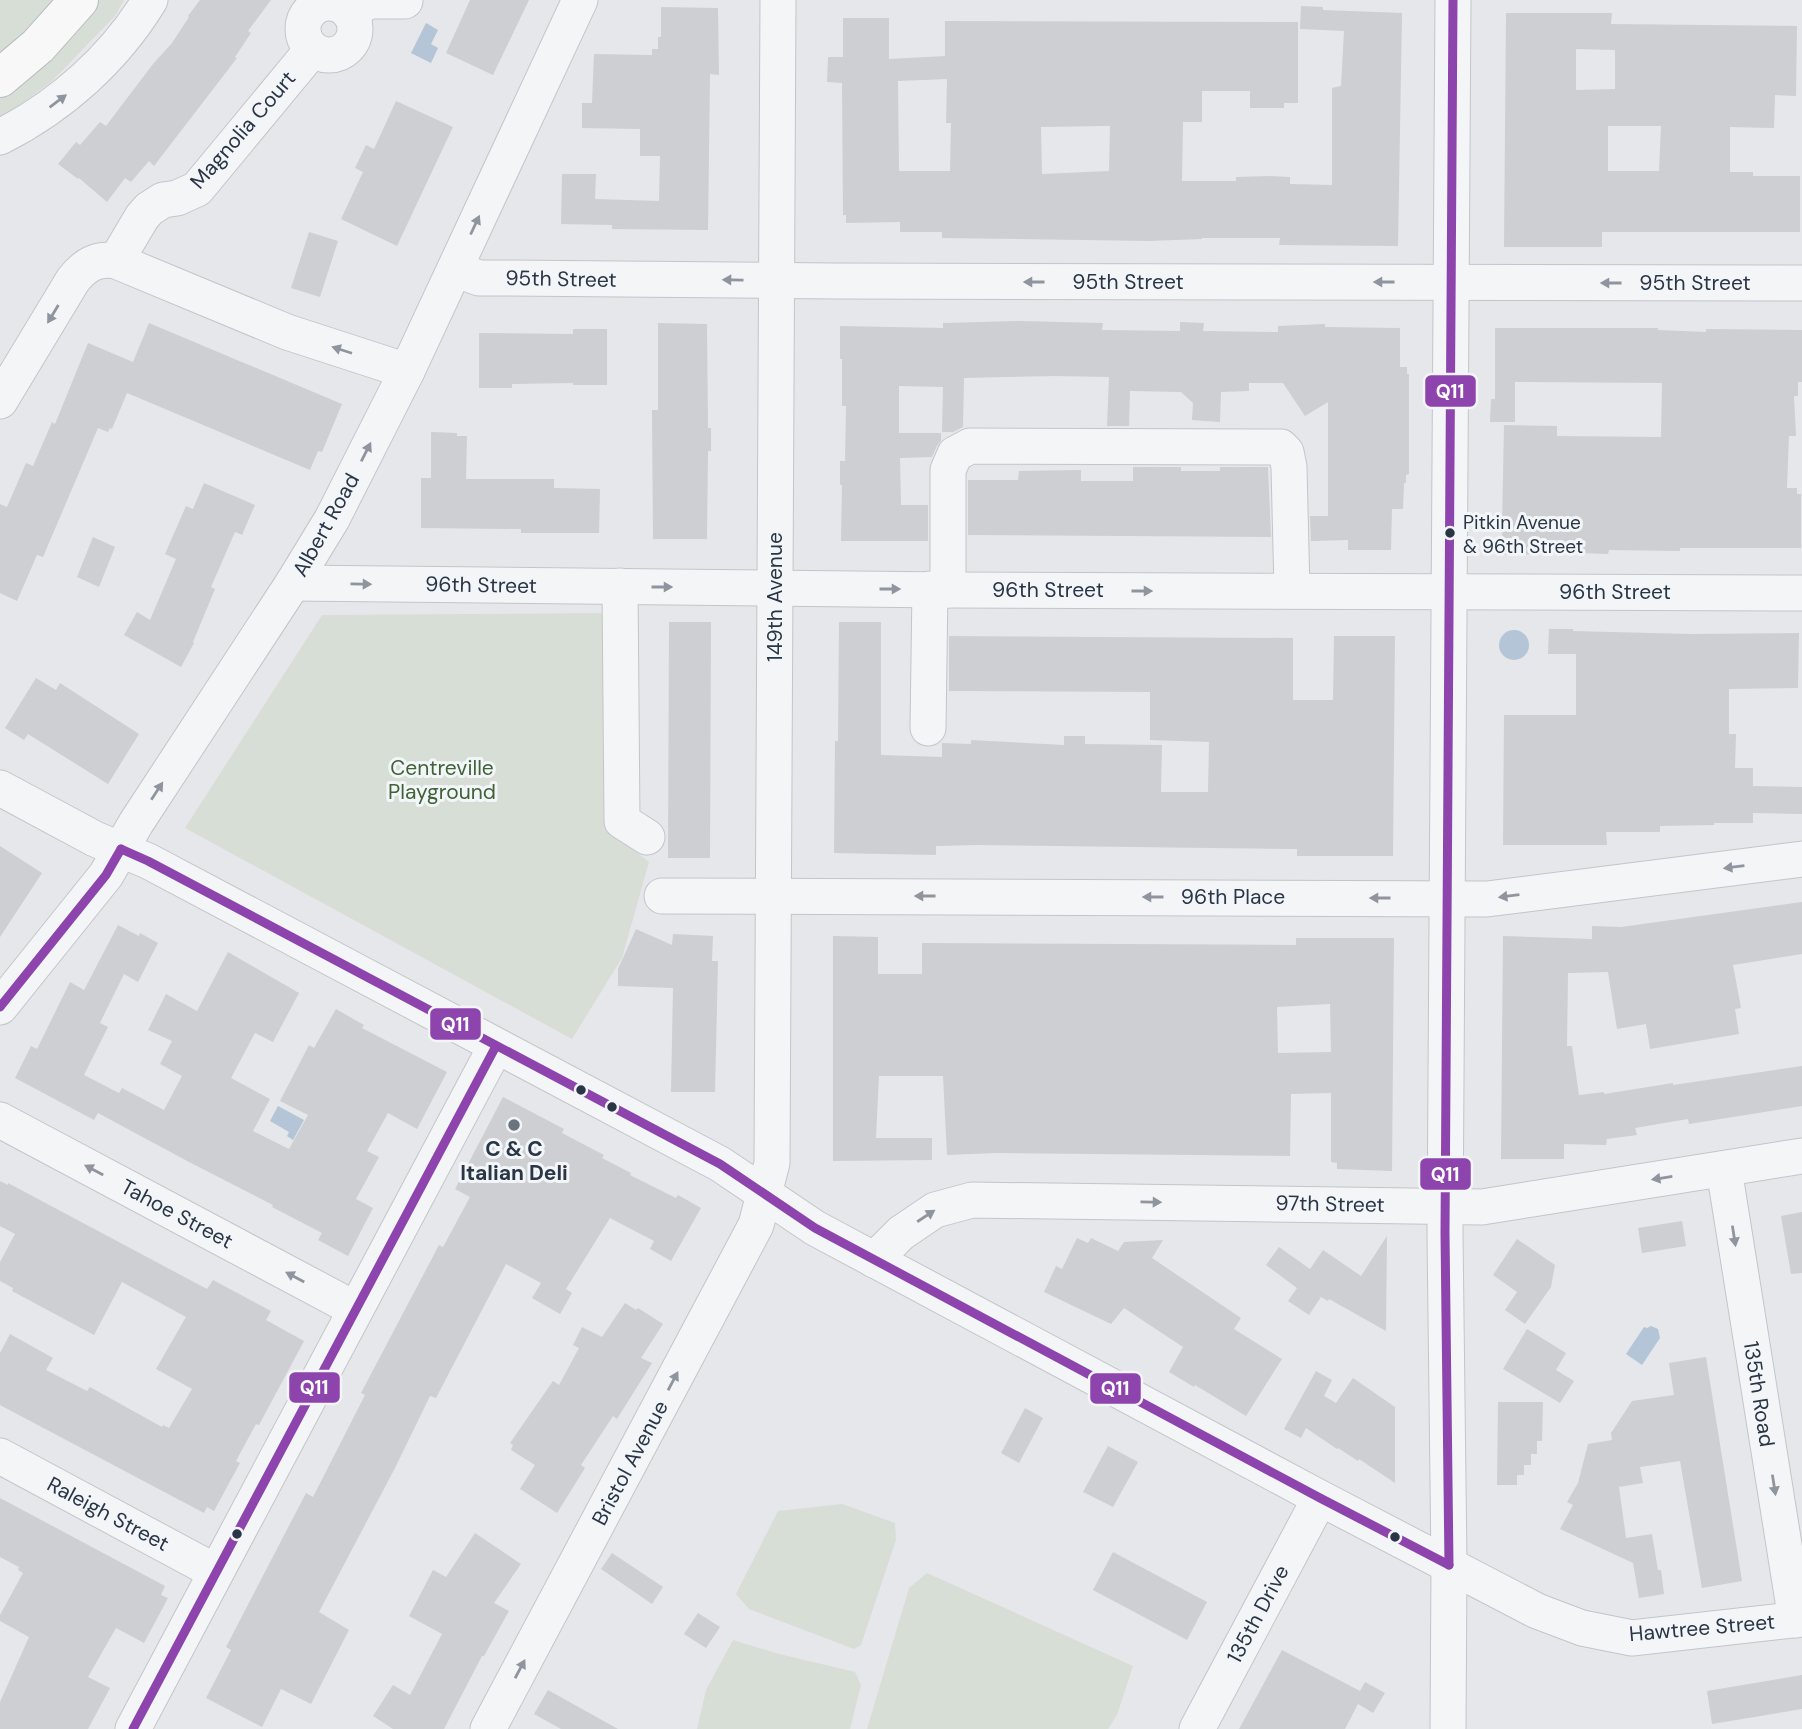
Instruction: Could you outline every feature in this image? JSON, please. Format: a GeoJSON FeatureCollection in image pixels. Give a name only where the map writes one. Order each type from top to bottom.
{"type":"FeatureCollection","features":[{"type":"Feature","properties":{"kind":"highway"},"geometry":{"type":"LineString","coordinates":[[0,78],[38,46],[79,0]]}},
{"type":"Feature","properties":{"kind":"street"},"geometry":{"type":"LineString","coordinates":[[0,137],[45,111],[88,77],[123,38],[150,0]]}},
{"type":"Feature","properties":{"kind":"street","name":"Albert Road"},"geometry":{"type":"LineString","coordinates":[[0,1007],[106,875],[143,812],[332,519],[407,371],[580,0]]}},
{"type":"Feature","properties":{"kind":"street","name":"149th Avenue"},"geometry":{"type":"LineString","coordinates":[[764,1194],[772,1163],[778,0]]}},
{"type":"Feature","properties":{"kind":"street"},"geometry":{"type":"LineString","coordinates":[[1448,1729],[1446,1206],[1453,0]]}},
{"type":"Feature","properties":{"kind":"street","name":"Magnolia Court"},"geometry":{"type":"LineString","coordinates":[[0,401],[73,280],[82,270],[105,261],[149,209],[163,200],[177,198],[197,189],[312,50],[305,41],[302,30],[310,10],[319,4],[330,2],[341,5],[349,12],[370,1],[405,1]]}},
{"type":"Feature","properties":{"kind":"street"},"geometry":{"type":"LineString","coordinates":[[105,261],[287,332],[407,371]]}},
{"type":"Feature","properties":{"kind":"street","name":"95th Street"},"geometry":{"type":"LineString","coordinates":[[455,269],[479,278],[1802,283]]}},
{"type":"Feature","properties":{"kind":"street"},"geometry":{"type":"LineString","coordinates":[[928,728],[948,470],[955,454],[970,446],[1281,447],[1286,452],[1289,467],[1292,592]]}},
{"type":"Feature","properties":{"kind":"street","name":"96th Street"},"geometry":{"type":"LineString","coordinates":[[293,583],[1292,592],[1802,593]]}},
{"type":"Feature","properties":{"kind":"street"},"geometry":{"type":"LineString","coordinates":[[620,586],[622,821],[647,837]]}},
{"type":"Feature","properties":{"kind":"street","name":"Hawtree Street"},"geometry":{"type":"LineString","coordinates":[[0,788],[95,839],[160,868],[720,1164],[815,1228],[1537,1611],[1581,1628],[1632,1638],[1799,1619]]}},
{"type":"Feature","properties":{"kind":"street","name":"96th Place"},"geometry":{"type":"LineString","coordinates":[[662,896],[1487,899],[1802,859]]}},
{"type":"Feature","properties":{"kind":"street"},"geometry":{"type":"LineString","coordinates":[[133,1729],[496,1046]]}},
{"type":"Feature","properties":{"kind":"street","name":"Tahoe Street"},"geometry":{"type":"LineString","coordinates":[[0,1120],[355,1309]]}},
{"type":"Feature","properties":{"kind":"street","name":"97th Street"},"geometry":{"type":"LineString","coordinates":[[874,1260],[901,1233],[935,1210],[972,1200],[1482,1207],[1802,1156]]}},
{"type":"Feature","properties":{"kind":"street","name":"135th Road"},"geometry":{"type":"LineString","coordinates":[[1724,1169],[1799,1619]]}},
{"type":"Feature","properties":{"kind":"street","name":"Bristol Avenue"},"geometry":{"type":"LineString","coordinates":[[488,1729],[756,1225],[764,1194]]}},
{"type":"Feature","properties":{"kind":"street","name":"Raleigh Street"},"geometry":{"type":"LineString","coordinates":[[0,1456],[216,1572]]}},
{"type":"Feature","properties":{"kind":"street","name":"135th Drive"},"geometry":{"type":"LineString","coordinates":[[1197,1729],[1320,1498]]}},
{"type":"Feature","properties":{"kind":"green space"},"geometry":{"type":"Polygon","coordinates":[[[0,0],[61,0],[0,56],[0,0]]]}},
{"type":"Feature","properties":{"kind":"green space"},"geometry":{"type":"Polygon","coordinates":[[[100,0],[124,0],[115,16],[51,82],[0,119],[0,95],[37,68],[100,0]]]}},
{"type":"Feature","properties":{"kind":"green space","name":"Centreville Playground"},"geometry":{"type":"Polygon","coordinates":[[[607,613],[607,829],[649,862],[622,958],[572,1039],[185,828],[322,615],[607,613]]]}},
{"type":"Feature","properties":{"kind":"green space"},"geometry":{"type":"Polygon","coordinates":[[[842,1504],[895,1523],[896,1540],[861,1645],[854,1649],[749,1609],[736,1594],[778,1511],[842,1504]]]}},
{"type":"Feature","properties":{"kind":"green space"},"geometry":{"type":"Polygon","coordinates":[[[927,1573],[1133,1666],[1117,1715],[1108,1729],[867,1729],[909,1588],[927,1573]]]}},
{"type":"Feature","properties":{"kind":"green space"},"geometry":{"type":"Polygon","coordinates":[[[733,1640],[855,1672],[861,1685],[850,1729],[697,1729],[706,1690],[733,1640]]]}},
{"type":"Feature","properties":{"kind":"water"},"geometry":{"type":"Polygon","coordinates":[[[426,23],[438,30],[431,44],[438,48],[431,63],[411,53],[426,23]]]}},
{"type":"Feature","properties":{"kind":"water"},"geometry":{"type":"Polygon","coordinates":[[[1514,630],[1524,635],[1529,645],[1524,655],[1514,660],[1504,655],[1499,645],[1504,635],[1514,630]]]}},
{"type":"Feature","properties":{"kind":"water"},"geometry":{"type":"Polygon","coordinates":[[[278,1106],[304,1120],[293,1140],[287,1136],[289,1132],[270,1121],[278,1106]]]}},
{"type":"Feature","properties":{"kind":"water"},"geometry":{"type":"Polygon","coordinates":[[[1644,1327],[1658,1329],[1660,1338],[1642,1365],[1626,1354],[1644,1327]]]}},
{"type":"Feature","properties":{"kind":"building"},"geometry":{"type":"Polygon","coordinates":[[[200,0],[271,0],[248,31],[251,33],[235,57],[237,58],[154,166],[149,161],[131,182],[125,178],[107,202],[58,164],[76,142],[80,145],[100,122],[106,126],[172,43],[200,0]]]}},
{"type":"Feature","properties":{"kind":"building"},"geometry":{"type":"Polygon","coordinates":[[[470,0],[529,0],[493,75],[446,53],[470,0]]]}},
{"type":"Feature","properties":{"kind":"building"},"geometry":{"type":"Polygon","coordinates":[[[1301,6],[1323,7],[1323,10],[1402,13],[1398,246],[1279,245],[1280,238],[1148,241],[942,238],[942,232],[900,232],[900,222],[846,223],[846,215],[843,215],[842,83],[827,82],[828,57],[843,57],[843,18],[889,18],[889,59],[945,56],[945,21],[1298,22],[1298,103],[1284,103],[1284,108],[1250,108],[1250,91],[1202,91],[1202,122],[1183,122],[1182,181],[1236,181],[1236,177],[1270,176],[1290,177],[1290,184],[1332,185],[1332,88],[1341,86],[1344,31],[1300,29],[1301,6]],[[947,79],[898,81],[899,171],[950,171],[951,123],[946,123],[947,79]],[[1110,126],[1041,127],[1042,174],[1109,171],[1110,126]]]}},
{"type":"Feature","properties":{"kind":"building"},"geometry":{"type":"Polygon","coordinates":[[[661,7],[718,8],[719,75],[710,74],[708,230],[612,229],[612,225],[561,224],[562,174],[596,174],[595,199],[659,201],[660,156],[640,156],[640,129],[582,128],[582,103],[592,103],[594,54],[652,55],[652,49],[658,49],[658,37],[661,37],[661,7]]]}},
{"type":"Feature","properties":{"kind":"building"},"geometry":{"type":"Polygon","coordinates":[[[1506,13],[1612,13],[1611,24],[1797,26],[1796,96],[1775,95],[1774,128],[1730,127],[1730,172],[1753,172],[1753,176],[1800,176],[1800,232],[1602,232],[1602,247],[1504,247],[1506,13]],[[1576,49],[1576,90],[1615,89],[1615,50],[1576,49]],[[1608,126],[1608,171],[1659,171],[1661,126],[1608,126]]]}},
{"type":"Feature","properties":{"kind":"building"},"geometry":{"type":"Polygon","coordinates":[[[396,101],[453,127],[397,246],[341,219],[363,172],[355,168],[366,145],[374,149],[396,101]]]}},
{"type":"Feature","properties":{"kind":"building"},"geometry":{"type":"Polygon","coordinates":[[[309,232],[338,241],[320,297],[291,288],[309,232]]]}},
{"type":"Feature","properties":{"kind":"building"},"geometry":{"type":"Polygon","coordinates":[[[1180,322],[1204,323],[1203,331],[1278,332],[1278,326],[1325,324],[1325,327],[1400,328],[1400,367],[1407,367],[1409,374],[1409,474],[1406,475],[1404,483],[1403,509],[1392,509],[1391,550],[1348,550],[1348,540],[1311,541],[1310,516],[1328,516],[1328,402],[1305,416],[1283,383],[1249,383],[1249,391],[1221,392],[1220,422],[1192,420],[1193,403],[1181,392],[1130,391],[1129,426],[1107,426],[1109,377],[1055,376],[964,378],[963,427],[953,432],[942,432],[943,387],[899,386],[899,433],[941,433],[941,441],[932,457],[900,458],[901,505],[928,505],[928,541],[841,541],[840,461],[845,461],[846,406],[842,406],[840,326],[943,328],[943,323],[1103,323],[1102,330],[1180,331],[1180,322]]]}},
{"type":"Feature","properties":{"kind":"building"},"geometry":{"type":"Polygon","coordinates":[[[149,323],[342,404],[322,452],[318,451],[310,470],[127,393],[112,429],[108,432],[98,428],[43,557],[37,555],[17,601],[0,593],[0,504],[7,507],[26,463],[33,466],[52,422],[55,424],[88,343],[133,362],[149,323]]]}},
{"type":"Feature","properties":{"kind":"building"},"geometry":{"type":"Polygon","coordinates":[[[658,323],[707,324],[708,428],[711,428],[711,451],[708,451],[707,539],[653,539],[652,410],[658,410],[658,323]]]}},
{"type":"Feature","properties":{"kind":"building"},"geometry":{"type":"Polygon","coordinates":[[[1495,328],[1658,328],[1706,332],[1706,329],[1802,330],[1802,382],[1798,382],[1798,396],[1794,396],[1796,436],[1789,436],[1787,488],[1797,488],[1797,494],[1801,494],[1801,548],[1680,548],[1680,551],[1609,550],[1608,554],[1503,555],[1504,425],[1557,426],[1557,436],[1661,437],[1662,383],[1515,382],[1515,422],[1490,422],[1491,399],[1495,399],[1495,328]]]}},
{"type":"Feature","properties":{"kind":"building"},"geometry":{"type":"Polygon","coordinates":[[[573,329],[607,329],[607,385],[512,384],[512,388],[479,388],[479,333],[573,334],[573,329]]]}},
{"type":"Feature","properties":{"kind":"building"},"geometry":{"type":"Polygon","coordinates":[[[431,432],[467,436],[466,479],[554,479],[554,488],[600,489],[599,533],[521,533],[521,529],[421,528],[421,478],[431,478],[431,432]]]}},
{"type":"Feature","properties":{"kind":"building"},"geometry":{"type":"Polygon","coordinates":[[[1133,467],[1181,467],[1181,471],[1220,471],[1220,467],[1268,467],[1271,537],[968,535],[968,480],[1018,480],[1019,471],[1081,470],[1081,481],[1133,481],[1133,467]]]}},
{"type":"Feature","properties":{"kind":"building"},"geometry":{"type":"Polygon","coordinates":[[[204,483],[255,505],[242,535],[235,532],[211,587],[215,589],[194,643],[181,667],[124,635],[137,612],[150,620],[176,559],[165,554],[186,506],[193,509],[204,483]]]}},
{"type":"Feature","properties":{"kind":"building"},"geometry":{"type":"Polygon","coordinates":[[[93,537],[115,547],[99,587],[77,577],[93,537]]]}},
{"type":"Feature","properties":{"kind":"building"},"geometry":{"type":"Polygon","coordinates":[[[669,622],[711,622],[710,858],[668,858],[669,622]]]}},
{"type":"Feature","properties":{"kind":"building"},"geometry":{"type":"Polygon","coordinates":[[[839,622],[881,622],[881,755],[942,757],[942,743],[971,744],[971,740],[1064,745],[1064,736],[1085,736],[1085,744],[1162,745],[1161,792],[1208,792],[1209,742],[1150,740],[1150,692],[949,691],[949,636],[1293,638],[1293,700],[1333,700],[1334,636],[1395,636],[1393,856],[1297,856],[1297,849],[976,845],[936,846],[936,855],[834,853],[839,622]]]}},
{"type":"Feature","properties":{"kind":"building"},"geometry":{"type":"Polygon","coordinates":[[[1549,629],[1689,634],[1799,633],[1798,688],[1729,689],[1729,734],[1736,734],[1735,768],[1753,768],[1753,786],[1802,787],[1802,814],[1753,813],[1753,823],[1660,826],[1660,832],[1606,832],[1607,845],[1503,845],[1504,715],[1576,715],[1576,654],[1548,654],[1549,629]]]}},
{"type":"Feature","properties":{"kind":"building"},"geometry":{"type":"Polygon","coordinates":[[[36,678],[56,690],[60,683],[139,734],[108,784],[28,734],[24,740],[5,728],[36,678]]]}},
{"type":"Feature","properties":{"kind":"building"},"geometry":{"type":"Polygon","coordinates":[[[0,846],[42,873],[0,937],[0,846]]]}},
{"type":"Feature","properties":{"kind":"building"},"geometry":{"type":"Polygon","coordinates":[[[1802,902],[1802,954],[1733,965],[1741,1008],[1735,1009],[1739,1034],[1650,1049],[1646,1024],[1617,1029],[1608,972],[1568,973],[1567,1046],[1572,1046],[1579,1095],[1604,1094],[1802,1066],[1802,1106],[1689,1124],[1688,1119],[1635,1128],[1637,1135],[1607,1139],[1606,1145],[1564,1144],[1564,1159],[1501,1159],[1503,936],[1592,939],[1592,926],[1621,927],[1802,902]]]}},
{"type":"Feature","properties":{"kind":"building"},"geometry":{"type":"Polygon","coordinates":[[[118,925],[158,943],[138,982],[124,974],[100,1023],[108,1027],[84,1075],[119,1093],[122,1088],[164,1110],[182,1076],[160,1064],[172,1041],[148,1030],[166,994],[197,1011],[228,952],[299,993],[273,1042],[255,1033],[231,1078],[270,1099],[253,1131],[289,1149],[308,1115],[280,1101],[309,1045],[314,1048],[336,1009],[364,1025],[362,1028],[447,1072],[417,1129],[388,1113],[367,1151],[379,1157],[356,1199],[373,1208],[348,1256],[318,1240],[322,1233],[272,1207],[273,1205],[98,1113],[94,1120],[15,1078],[31,1046],[37,1049],[70,982],[84,990],[118,925]]]}},
{"type":"Feature","properties":{"kind":"building"},"geometry":{"type":"Polygon","coordinates":[[[636,929],[672,945],[673,934],[713,936],[712,961],[718,961],[715,1092],[671,1092],[673,988],[618,986],[618,969],[636,929]]]}},
{"type":"Feature","properties":{"kind":"building"},"geometry":{"type":"Polygon","coordinates":[[[833,936],[878,937],[878,974],[922,974],[922,943],[1296,945],[1296,938],[1394,938],[1392,1171],[1337,1169],[1337,1163],[1331,1162],[1331,1093],[1291,1094],[1290,1156],[996,1153],[947,1155],[943,1076],[879,1076],[876,1138],[932,1138],[932,1160],[833,1161],[833,936]],[[1330,1004],[1277,1007],[1278,1053],[1331,1052],[1330,1004]]]}},
{"type":"Feature","properties":{"kind":"building"},"geometry":{"type":"Polygon","coordinates":[[[503,1097],[564,1129],[562,1133],[604,1155],[602,1158],[631,1173],[630,1175],[701,1208],[671,1261],[650,1249],[654,1241],[610,1218],[566,1289],[572,1293],[560,1314],[532,1298],[541,1283],[506,1264],[436,1398],[430,1396],[319,1612],[349,1630],[311,1704],[281,1689],[262,1727],[206,1698],[231,1650],[226,1647],[306,1493],[313,1497],[365,1395],[361,1393],[439,1245],[443,1247],[470,1197],[455,1189],[503,1097]]]}},
{"type":"Feature","properties":{"kind":"building"},"geometry":{"type":"Polygon","coordinates":[[[0,1181],[207,1289],[213,1280],[271,1311],[266,1320],[304,1341],[259,1425],[256,1424],[236,1461],[240,1463],[214,1511],[207,1507],[204,1513],[0,1405],[0,1353],[10,1334],[53,1358],[46,1370],[87,1391],[90,1387],[162,1427],[163,1425],[169,1428],[192,1389],[156,1369],[186,1317],[122,1282],[94,1335],[12,1291],[13,1288],[0,1281],[0,1262],[15,1234],[0,1226],[0,1181]]]}},
{"type":"Feature","properties":{"kind":"building"},"geometry":{"type":"Polygon","coordinates":[[[1802,1212],[1802,1273],[1791,1274],[1781,1216],[1802,1212]]]}},
{"type":"Feature","properties":{"kind":"building"},"geometry":{"type":"Polygon","coordinates":[[[1682,1221],[1686,1246],[1642,1253],[1638,1228],[1682,1221]]]}},
{"type":"Feature","properties":{"kind":"building"},"geometry":{"type":"Polygon","coordinates":[[[1387,1236],[1386,1331],[1321,1297],[1309,1315],[1288,1301],[1297,1288],[1266,1265],[1279,1247],[1310,1269],[1323,1250],[1361,1276],[1387,1236]]]}},
{"type":"Feature","properties":{"kind":"building"},"geometry":{"type":"Polygon","coordinates":[[[1077,1238],[1088,1243],[1091,1238],[1118,1251],[1124,1242],[1163,1240],[1152,1258],[1241,1318],[1234,1329],[1282,1359],[1246,1416],[1169,1372],[1183,1347],[1124,1308],[1111,1324],[1044,1292],[1056,1266],[1062,1269],[1077,1238]]]}},
{"type":"Feature","properties":{"kind":"building"},"geometry":{"type":"Polygon","coordinates":[[[1517,1239],[1555,1265],[1551,1287],[1525,1324],[1505,1310],[1517,1292],[1493,1275],[1517,1239]]]}},
{"type":"Feature","properties":{"kind":"building"},"geometry":{"type":"Polygon","coordinates":[[[625,1303],[663,1324],[641,1358],[652,1363],[617,1419],[613,1416],[581,1465],[585,1468],[557,1513],[520,1489],[535,1465],[511,1450],[513,1445],[510,1443],[553,1381],[559,1385],[579,1348],[573,1345],[582,1327],[602,1337],[625,1303]]]}},
{"type":"Feature","properties":{"kind":"building"},"geometry":{"type":"Polygon","coordinates":[[[1527,1329],[1566,1353],[1556,1370],[1574,1381],[1560,1403],[1503,1369],[1527,1329]]]}},
{"type":"Feature","properties":{"kind":"building"},"geometry":{"type":"Polygon","coordinates":[[[1706,1357],[1742,1581],[1702,1588],[1680,1461],[1640,1467],[1643,1483],[1619,1487],[1626,1538],[1652,1534],[1664,1594],[1639,1598],[1633,1563],[1560,1529],[1573,1505],[1567,1502],[1578,1483],[1588,1444],[1612,1440],[1611,1433],[1632,1401],[1674,1395],[1669,1363],[1706,1357]]]}},
{"type":"Feature","properties":{"kind":"building"},"geometry":{"type":"Polygon","coordinates":[[[1316,1371],[1332,1380],[1324,1396],[1336,1403],[1353,1378],[1395,1407],[1395,1483],[1306,1428],[1301,1438],[1284,1429],[1316,1371]]]}},
{"type":"Feature","properties":{"kind":"building"},"geometry":{"type":"Polygon","coordinates":[[[1498,1402],[1543,1402],[1542,1441],[1537,1441],[1537,1454],[1531,1454],[1531,1465],[1524,1465],[1524,1475],[1517,1475],[1517,1485],[1497,1485],[1498,1402]]]}},
{"type":"Feature","properties":{"kind":"building"},"geometry":{"type":"Polygon","coordinates":[[[1025,1408],[1043,1418],[1019,1463],[1001,1453],[1025,1408]]]}},
{"type":"Feature","properties":{"kind":"building"},"geometry":{"type":"Polygon","coordinates":[[[1108,1446],[1138,1462],[1113,1507],[1083,1492],[1108,1446]]]}},
{"type":"Feature","properties":{"kind":"building"},"geometry":{"type":"Polygon","coordinates":[[[0,1498],[165,1586],[161,1595],[168,1598],[144,1643],[116,1628],[88,1677],[110,1688],[88,1729],[0,1729],[0,1702],[29,1637],[0,1621],[0,1615],[23,1573],[18,1570],[19,1567],[0,1557],[0,1498]]]}},
{"type":"Feature","properties":{"kind":"building"},"geometry":{"type":"Polygon","coordinates":[[[475,1533],[521,1564],[494,1603],[509,1611],[444,1729],[393,1729],[373,1716],[393,1685],[410,1695],[442,1634],[409,1616],[433,1570],[446,1577],[475,1533]]]}},
{"type":"Feature","properties":{"kind":"building"},"geometry":{"type":"Polygon","coordinates":[[[1113,1552],[1207,1602],[1187,1640],[1093,1590],[1113,1552]]]}},
{"type":"Feature","properties":{"kind":"building"},"geometry":{"type":"Polygon","coordinates":[[[612,1553],[663,1587],[652,1604],[601,1569],[612,1553]]]}},
{"type":"Feature","properties":{"kind":"building"},"geometry":{"type":"Polygon","coordinates":[[[698,1613],[720,1627],[706,1648],[684,1634],[698,1613]]]}},
{"type":"Feature","properties":{"kind":"building"},"geometry":{"type":"Polygon","coordinates":[[[1282,1650],[1360,1691],[1365,1682],[1385,1693],[1373,1713],[1358,1704],[1345,1729],[1239,1729],[1282,1650]]]}},
{"type":"Feature","properties":{"kind":"building"},"geometry":{"type":"Polygon","coordinates":[[[1802,1675],[1802,1709],[1712,1724],[1707,1691],[1802,1675]]]}},
{"type":"Feature","properties":{"kind":"building"},"geometry":{"type":"Polygon","coordinates":[[[548,1690],[618,1729],[561,1729],[534,1714],[548,1690]]]}},
{"type":"Feature","properties":{"kind":"transit line","name":"Q11"},"geometry":{"type":"LineString","coordinates":[[1449,1565],[1445,1233],[1453,0]]}},
{"type":"Feature","properties":{"kind":"transit line","name":"Q11"},"geometry":{"type":"LineString","coordinates":[[121,849],[720,1164],[815,1228],[1449,1565]]}},
{"type":"Feature","properties":{"kind":"transit line","name":"Q11"},"geometry":{"type":"LineString","coordinates":[[0,1007],[106,875],[121,849]]}},
{"type":"Feature","properties":{"kind":"transit line","name":"Q11"},"geometry":{"type":"LineString","coordinates":[[133,1729],[496,1046]]}},
{"type":"Feature","properties":{"kind":"place","name":"Pitkin Avenue & 96th Street"},"geometry":{"type":"Point","coordinates":[1450,533]}},
{"type":"Feature","properties":{"kind":"place","name":"C & C Italian Deli"},"geometry":{"type":"Point","coordinates":[514,1125]}}]}
